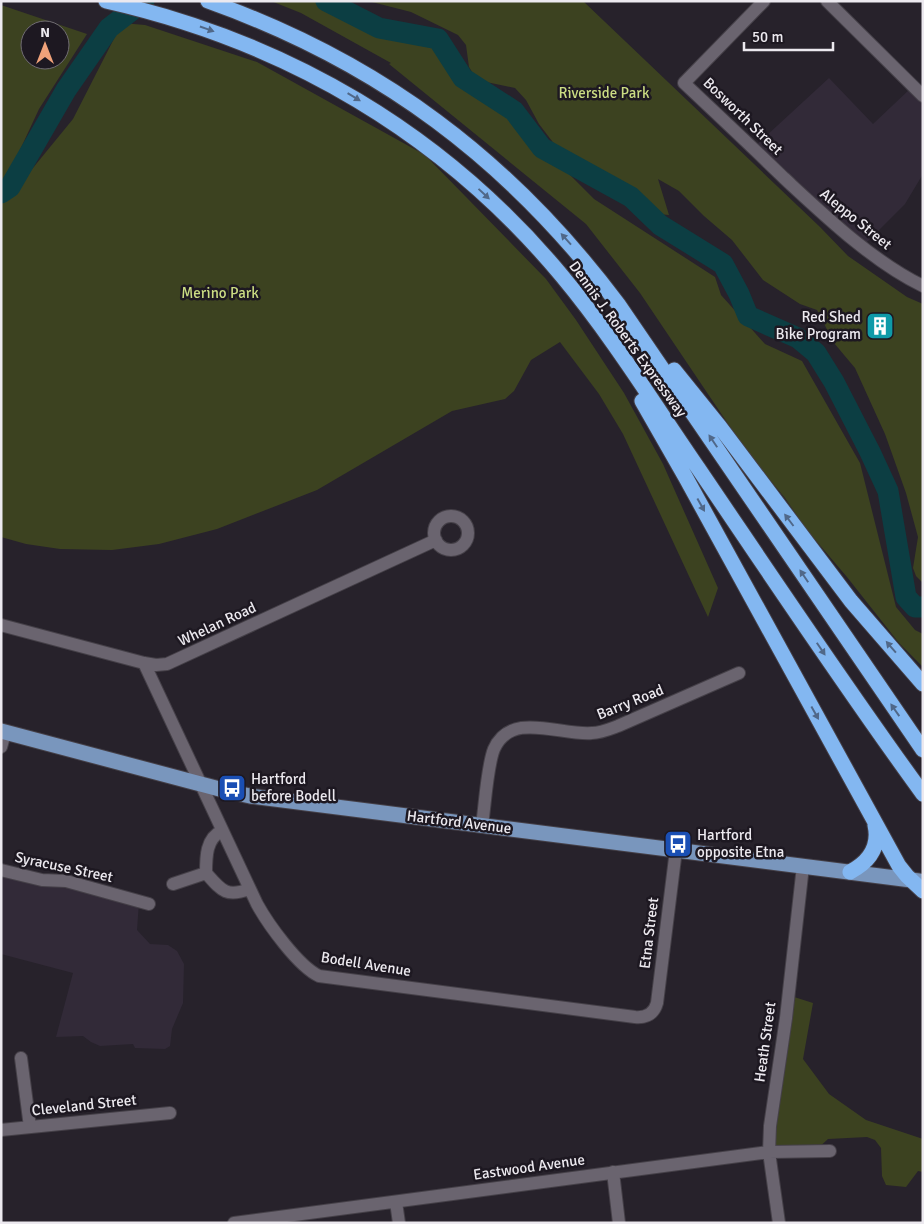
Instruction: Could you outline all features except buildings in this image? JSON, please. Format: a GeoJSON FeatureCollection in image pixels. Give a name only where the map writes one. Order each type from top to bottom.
{"type":"FeatureCollection","features":[{"type":"Feature","properties":{"kind":"highway","name":"Dennis J. Roberts Expressway"},"geometry":{"type":"LineString","coordinates":[[208,1],[261,21],[321,49],[378,81],[433,118],[485,159],[533,204],[577,252],[618,304],[923,750]]}},
{"type":"Feature","properties":{"kind":"highway","name":"Dennis J. Roberts Expressway"},"geometry":{"type":"LineString","coordinates":[[107,2],[160,15],[229,37],[300,68],[410,133],[460,172],[506,215],[550,262],[590,311],[855,699],[923,794]]}},
{"type":"Feature","properties":{"kind":"highway"},"geometry":{"type":"LineString","coordinates":[[618,304],[700,400],[851,601],[923,684]]}},
{"type":"Feature","properties":{"kind":"highway"},"geometry":{"type":"LineString","coordinates":[[590,311],[686,478],[899,866],[917,881],[923,890]]}},
{"type":"Feature","properties":{"kind":"highway"},"geometry":{"type":"LineString","coordinates":[[850,872],[868,859],[875,847],[876,832],[872,817]]}},
{"type":"Feature","properties":{"kind":"main road","name":"Hartford Avenue"},"geometry":{"type":"LineString","coordinates":[[3,737],[255,796],[917,881]]}},
{"type":"Feature","properties":{"kind":"street","name":"Bosworth Street"},"geometry":{"type":"LineString","coordinates":[[764,1],[684,83],[775,170]]}},
{"type":"Feature","properties":{"kind":"street"},"geometry":{"type":"LineString","coordinates":[[828,1],[922,93]]}},
{"type":"Feature","properties":{"kind":"street","name":"Aleppo Street"},"geometry":{"type":"LineString","coordinates":[[775,170],[822,214],[846,233],[907,278],[923,286]]}},
{"type":"Feature","properties":{"kind":"street","name":"Whelan Road"},"geometry":{"type":"LineString","coordinates":[[1,625],[144,663],[162,664],[176,661],[436,540]]}},
{"type":"Feature","properties":{"kind":"street","name":"Bodell Avenue"},"geometry":{"type":"LineString","coordinates":[[144,663],[249,889],[261,911],[307,969],[319,976],[635,1017],[647,1016]]}},
{"type":"Feature","properties":{"kind":"street","name":"Barry Road"},"geometry":{"type":"LineString","coordinates":[[482,826],[492,755],[501,739],[511,731],[528,727],[586,734],[600,732],[618,726],[739,673]]}},
{"type":"Feature","properties":{"kind":"street"},"geometry":{"type":"LineString","coordinates":[[222,831],[214,834],[210,842],[206,860],[206,873],[220,889],[231,894],[249,889]]}},
{"type":"Feature","properties":{"kind":"street","name":"Etna Street"},"geometry":{"type":"LineString","coordinates":[[647,1016],[653,1011],[657,1003],[676,850]]}},
{"type":"Feature","properties":{"kind":"street","name":"Heath Street"},"geometry":{"type":"LineString","coordinates":[[779,1223],[769,1152],[770,1126],[786,1018],[803,866]]}},
{"type":"Feature","properties":{"kind":"street","name":"Syracuse Street"},"geometry":{"type":"LineString","coordinates":[[1,870],[42,880],[66,881],[148,904]]}},
{"type":"Feature","properties":{"kind":"street"},"geometry":{"type":"LineString","coordinates":[[173,884],[206,873]]}},
{"type":"Feature","properties":{"kind":"street"},"geometry":{"type":"LineString","coordinates":[[21,1058],[30,1126]]}},
{"type":"Feature","properties":{"kind":"street","name":"Cleveland Street"},"geometry":{"type":"LineString","coordinates":[[1,1130],[170,1113]]}},
{"type":"Feature","properties":{"kind":"street","name":"Eastwood Avenue"},"geometry":{"type":"LineString","coordinates":[[234,1223],[769,1152],[830,1151]]}},
{"type":"Feature","properties":{"kind":"street"},"geometry":{"type":"LineString","coordinates":[[613,1172],[619,1223]]}},
{"type":"Feature","properties":{"kind":"street"},"geometry":{"type":"LineString","coordinates":[[396,1202],[399,1223]]}},
{"type":"Feature","properties":{"kind":"shaded area"},"geometry":{"type":"Polygon","coordinates":[[[829,78],[873,124],[911,88],[923,97],[923,174],[905,204],[863,246],[751,150],[829,78]]]}},
{"type":"Feature","properties":{"kind":"shaded area"},"geometry":{"type":"Polygon","coordinates":[[[1,873],[139,902],[137,930],[150,944],[168,945],[177,951],[184,964],[183,1003],[172,1029],[170,1046],[165,1049],[135,1048],[133,1044],[100,1046],[83,1036],[56,1037],[73,973],[1,954],[1,873]]]}},
{"type":"Feature","properties":{"kind":"green space"},"geometry":{"type":"Polygon","coordinates":[[[271,1],[319,1],[413,34],[446,58],[464,77],[500,105],[594,199],[715,277],[721,295],[765,344],[802,361],[860,463],[896,607],[915,630],[923,634],[923,667],[899,643],[806,529],[785,498],[747,452],[640,293],[586,224],[389,64],[391,63],[301,13],[271,1]]]}},
{"type":"Feature","properties":{"kind":"green space","name":"Riverside Park"},"geometry":{"type":"Polygon","coordinates":[[[368,1],[583,1],[848,256],[907,297],[923,304],[923,583],[916,576],[913,568],[918,537],[906,493],[885,434],[855,368],[834,343],[817,310],[800,304],[763,280],[732,240],[679,191],[658,179],[669,215],[648,213],[628,201],[587,166],[555,145],[539,124],[526,100],[515,88],[477,80],[469,67],[466,45],[458,35],[411,12],[368,1]]]}},
{"type":"Feature","properties":{"kind":"green space"},"geometry":{"type":"Polygon","coordinates":[[[1,5],[45,20],[20,20],[20,70],[64,70],[39,109],[6,180],[1,186],[1,5]]]}},
{"type":"Feature","properties":{"kind":"green space","name":"Merino Park"},"geometry":{"type":"Polygon","coordinates":[[[122,23],[145,25],[257,62],[425,155],[546,279],[576,320],[624,393],[663,464],[718,588],[708,617],[623,434],[599,394],[560,342],[531,360],[514,391],[505,399],[452,411],[317,490],[217,529],[159,544],[112,550],[60,549],[26,544],[1,537],[1,203],[10,196],[73,119],[122,23]]]}},
{"type":"Feature","properties":{"kind":"green space"},"geometry":{"type":"Polygon","coordinates":[[[70,28],[87,34],[70,61],[70,28]]]}},
{"type":"Feature","properties":{"kind":"green space"},"geometry":{"type":"Polygon","coordinates":[[[791,996],[813,1003],[803,1059],[829,1094],[866,1120],[923,1139],[923,1172],[918,1171],[906,1187],[886,1185],[882,1176],[881,1148],[875,1140],[867,1137],[828,1139],[816,1150],[773,1153],[791,996]]]}},
{"type":"Feature","properties":{"kind":"waterway"},"geometry":{"type":"LineString","coordinates":[[1,193],[10,187],[66,90],[109,28],[144,1]]}},
{"type":"Feature","properties":{"kind":"waterway"},"geometry":{"type":"LineString","coordinates":[[326,1],[379,28],[438,39],[463,78],[514,111],[542,148],[631,197],[660,225],[723,264],[748,316],[798,338],[816,353],[834,382],[888,491],[906,597],[915,607],[923,607]]}},
{"type":"Feature","properties":{"kind":"place","name":"Red Shed Bike Program"},"geometry":{"type":"Point","coordinates":[880,326]}},
{"type":"Feature","properties":{"kind":"place","name":"Hartford before Bodell"},"geometry":{"type":"Point","coordinates":[232,788]}},
{"type":"Feature","properties":{"kind":"place","name":"Hartford opposite Etna"},"geometry":{"type":"Point","coordinates":[678,844]}}]}
